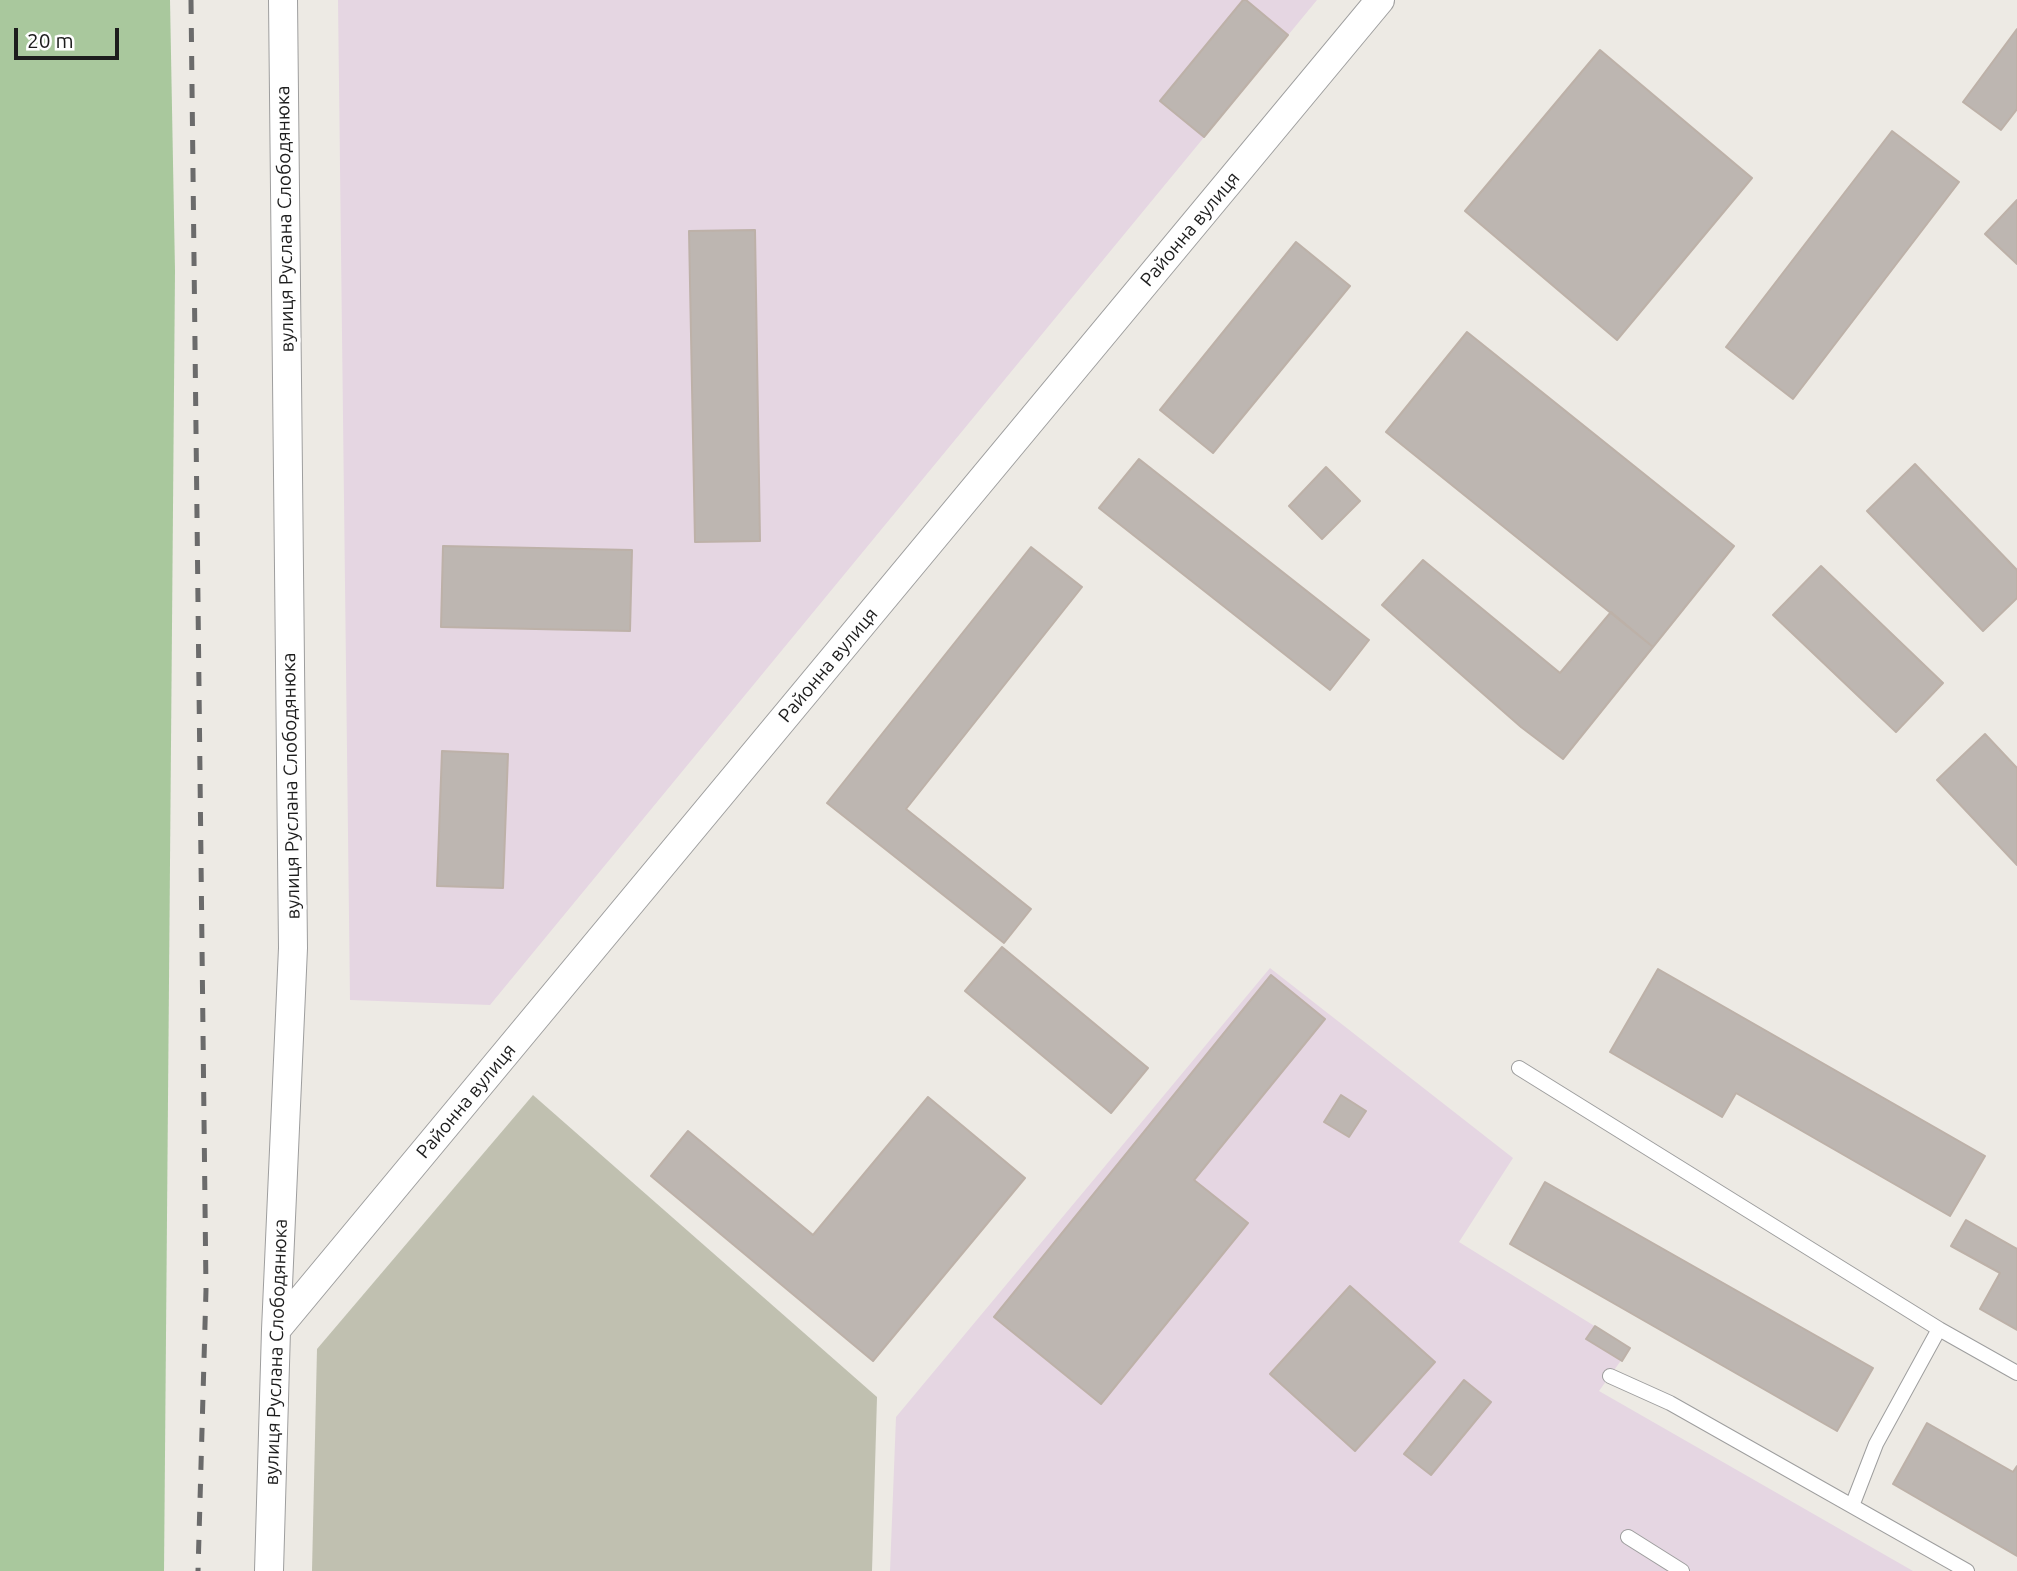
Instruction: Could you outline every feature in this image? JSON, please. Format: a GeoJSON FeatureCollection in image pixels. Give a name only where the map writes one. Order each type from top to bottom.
{"type":"FeatureCollection","features":[{"type":"Feature","properties":{"kind":"street","name":"вулиця Руслана Слободянюка"},"geometry":{"type":"LineString","coordinates":[[269,1571],[276,1329],[293,948],[283,0]]}},
{"type":"Feature","properties":{"kind":"street","name":"Районна вулиця"},"geometry":{"type":"LineString","coordinates":[[276,1329],[1380,0]]}},
{"type":"Feature","properties":{"kind":"lane"},"geometry":{"type":"LineString","coordinates":[[1519,1068],[1939,1329],[2017,1373]]}},
{"type":"Feature","properties":{"kind":"lane"},"geometry":{"type":"LineString","coordinates":[[1852,1506],[1876,1444],[1939,1329]]}},
{"type":"Feature","properties":{"kind":"lane"},"geometry":{"type":"LineString","coordinates":[[1610,1376],[1670,1403],[1968,1571]]}},
{"type":"Feature","properties":{"kind":"lane"},"geometry":{"type":"LineString","coordinates":[[1629,1537],[1682,1571]]}},
{"type":"Feature","properties":{"kind":"shaded area"},"geometry":{"type":"Polygon","coordinates":[[[338,0],[1317,0],[490,1005],[350,1000],[338,0]]]}},
{"type":"Feature","properties":{"kind":"shaded area"},"geometry":{"type":"Polygon","coordinates":[[[1270,968],[1513,1158],[1459,1242],[1630,1348],[1599,1391],[1913,1571],[890,1571],[896,1417],[1270,968]]]}},
{"type":"Feature","properties":{"kind":"shaded area"},"geometry":{"type":"Polygon","coordinates":[[[533,1095],[877,1397],[872,1571],[312,1571],[317,1349],[533,1095]]]}},
{"type":"Feature","properties":{"kind":"green space"},"geometry":{"type":"Polygon","coordinates":[[[0,0],[170,0],[175,271],[164,1571],[0,1571],[0,0]]]}},
{"type":"Feature","properties":{"kind":"building"},"geometry":{"type":"Polygon","coordinates":[[[1243,0],[1288,35],[1204,137],[1160,101],[1243,0]]]}},
{"type":"Feature","properties":{"kind":"building"},"geometry":{"type":"Polygon","coordinates":[[[2017,29],[2017,109],[2001,130],[1963,102],[2017,29]]]}},
{"type":"Feature","properties":{"kind":"building"},"geometry":{"type":"Polygon","coordinates":[[[1600,50],[1752,178],[1617,340],[1465,211],[1600,50]]]}},
{"type":"Feature","properties":{"kind":"building"},"geometry":{"type":"Polygon","coordinates":[[[1892,131],[1959,182],[1793,399],[1726,347],[1892,131]]]}},
{"type":"Feature","properties":{"kind":"building"},"geometry":{"type":"Polygon","coordinates":[[[2017,200],[2017,264],[1985,234],[2017,200]]]}},
{"type":"Feature","properties":{"kind":"building"},"geometry":{"type":"Polygon","coordinates":[[[755,230],[760,541],[695,542],[689,231],[755,230]]]}},
{"type":"Feature","properties":{"kind":"building"},"geometry":{"type":"Polygon","coordinates":[[[1296,242],[1350,286],[1213,453],[1160,410],[1296,242]]]}},
{"type":"Feature","properties":{"kind":"building"},"geometry":{"type":"Polygon","coordinates":[[[1467,332],[1734,546],[1653,647],[1386,432],[1467,332]]]}},
{"type":"Feature","properties":{"kind":"building"},"geometry":{"type":"Polygon","coordinates":[[[1139,459],[1369,640],[1330,690],[1099,508],[1139,459]]]}},
{"type":"Feature","properties":{"kind":"building"},"geometry":{"type":"Polygon","coordinates":[[[1915,464],[2017,570],[2017,598],[1983,631],[1867,511],[1915,464]]]}},
{"type":"Feature","properties":{"kind":"building"},"geometry":{"type":"Polygon","coordinates":[[[1326,467],[1360,501],[1322,539],[1289,506],[1326,467]]]}},
{"type":"Feature","properties":{"kind":"building"},"geometry":{"type":"Polygon","coordinates":[[[443,546],[632,550],[630,631],[441,627],[443,546]]]}},
{"type":"Feature","properties":{"kind":"building"},"geometry":{"type":"Polygon","coordinates":[[[1031,547],[1082,587],[906,809],[1031,909],[1004,943],[827,803],[1031,547]]]}},
{"type":"Feature","properties":{"kind":"building"},"geometry":{"type":"Polygon","coordinates":[[[1423,560],[1560,673],[1611,612],[1653,647],[1563,759],[1521,727],[1382,605],[1423,560]]]}},
{"type":"Feature","properties":{"kind":"building"},"geometry":{"type":"Polygon","coordinates":[[[1821,566],[1943,683],[1896,732],[1773,615],[1821,566]]]}},
{"type":"Feature","properties":{"kind":"building"},"geometry":{"type":"Polygon","coordinates":[[[1985,734],[2017,768],[2017,865],[1937,780],[1985,734]]]}},
{"type":"Feature","properties":{"kind":"building"},"geometry":{"type":"Polygon","coordinates":[[[442,751],[508,754],[503,888],[437,886],[442,751]]]}},
{"type":"Feature","properties":{"kind":"building"},"geometry":{"type":"Polygon","coordinates":[[[1002,947],[1148,1068],[1111,1113],[965,991],[1002,947]]]}},
{"type":"Feature","properties":{"kind":"building"},"geometry":{"type":"Polygon","coordinates":[[[1658,969],[1985,1156],[1950,1216],[1736,1093],[1722,1117],[1610,1052],[1658,969]]]}},
{"type":"Feature","properties":{"kind":"building"},"geometry":{"type":"Polygon","coordinates":[[[1271,975],[1325,1019],[1194,1180],[1248,1223],[1101,1404],[994,1317],[1271,975]]]}},
{"type":"Feature","properties":{"kind":"building"},"geometry":{"type":"Polygon","coordinates":[[[1341,1095],[1366,1111],[1349,1137],[1324,1122],[1341,1095]]]}},
{"type":"Feature","properties":{"kind":"building"},"geometry":{"type":"Polygon","coordinates":[[[928,1097],[1025,1178],[873,1361],[651,1176],[688,1131],[813,1235],[928,1097]]]}},
{"type":"Feature","properties":{"kind":"building"},"geometry":{"type":"Polygon","coordinates":[[[1545,1182],[1873,1368],[1837,1431],[1510,1244],[1545,1182]]]}},
{"type":"Feature","properties":{"kind":"building"},"geometry":{"type":"Polygon","coordinates":[[[1966,1220],[2017,1249],[2017,1330],[1980,1309],[2000,1273],[1951,1246],[1966,1220]]]}},
{"type":"Feature","properties":{"kind":"building"},"geometry":{"type":"Polygon","coordinates":[[[1350,1286],[1435,1362],[1355,1451],[1270,1374],[1350,1286]]]}},
{"type":"Feature","properties":{"kind":"building"},"geometry":{"type":"Polygon","coordinates":[[[1595,1326],[1630,1348],[1622,1361],[1586,1339],[1595,1326]]]}},
{"type":"Feature","properties":{"kind":"building"},"geometry":{"type":"Polygon","coordinates":[[[1464,1380],[1491,1402],[1431,1475],[1404,1454],[1464,1380]]]}},
{"type":"Feature","properties":{"kind":"building"},"geometry":{"type":"Polygon","coordinates":[[[1927,1423],[2013,1472],[2017,1466],[2017,1556],[1893,1484],[1927,1423]]]}},
{"type":"Feature","properties":{"kind":"railway"},"geometry":{"type":"LineString","coordinates":[[191,0],[206,1290],[198,1571]]}}]}
